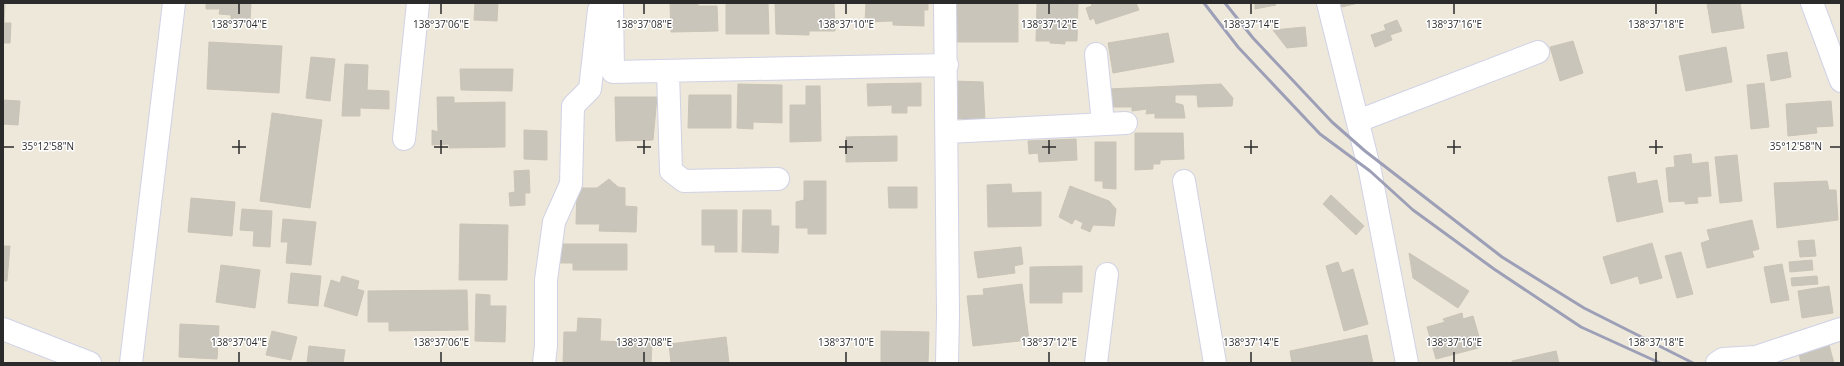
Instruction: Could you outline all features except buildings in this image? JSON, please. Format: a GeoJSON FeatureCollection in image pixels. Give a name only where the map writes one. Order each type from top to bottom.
{"type":"FeatureCollection","features":[{"type":"Feature","properties":{"kind":"street"},"geometry":{"type":"LineString","coordinates":[[131,363],[174,3]]}},
{"type":"Feature","properties":{"kind":"street"},"geometry":{"type":"LineString","coordinates":[[404,139],[418,3]]}},
{"type":"Feature","properties":{"kind":"street"},"geometry":{"type":"LineString","coordinates":[[945,3],[947,132],[947,363]]}},
{"type":"Feature","properties":{"kind":"street"},"geometry":{"type":"LineString","coordinates":[[1328,3],[1370,171],[1407,363]]}},
{"type":"Feature","properties":{"kind":"street"},"geometry":{"type":"LineString","coordinates":[[1812,3],[1841,81]]}},
{"type":"Feature","properties":{"kind":"street"},"geometry":{"type":"LineString","coordinates":[[606,6],[613,72],[946,64]]}},
{"type":"Feature","properties":{"kind":"street"},"geometry":{"type":"LineString","coordinates":[[544,363],[546,346],[546,280],[554,222],[571,184],[573,106],[590,88],[606,6]]}},
{"type":"Feature","properties":{"kind":"street"},"geometry":{"type":"LineString","coordinates":[[1358,121],[1538,52]]}},
{"type":"Feature","properties":{"kind":"street"},"geometry":{"type":"LineString","coordinates":[[1096,54],[1103,123]]}},
{"type":"Feature","properties":{"kind":"street"},"geometry":{"type":"LineString","coordinates":[[668,71],[671,171],[684,181],[778,179]]}},
{"type":"Feature","properties":{"kind":"street"},"geometry":{"type":"LineString","coordinates":[[947,132],[1126,123]]}},
{"type":"Feature","properties":{"kind":"street"},"geometry":{"type":"LineString","coordinates":[[1184,181],[1215,363]]}},
{"type":"Feature","properties":{"kind":"street"},"geometry":{"type":"LineString","coordinates":[[1096,363],[1107,274]]}},
{"type":"Feature","properties":{"kind":"street"},"geometry":{"type":"LineString","coordinates":[[3,329],[90,363]]}},
{"type":"Feature","properties":{"kind":"street"},"geometry":{"type":"LineString","coordinates":[[1717,363],[1723,359],[1756,357],[1841,329]]}},
{"type":"Feature","properties":{"kind":"railway"},"geometry":{"type":"LineString","coordinates":[[1204,3],[1238,47],[1320,134],[1370,171],[1413,210],[1494,269],[1581,327],[1660,363]]}},
{"type":"Feature","properties":{"kind":"railway"},"geometry":{"type":"LineString","coordinates":[[1225,3],[1253,38],[1332,122],[1365,151],[1502,257],[1584,308],[1693,363]]}}]}
